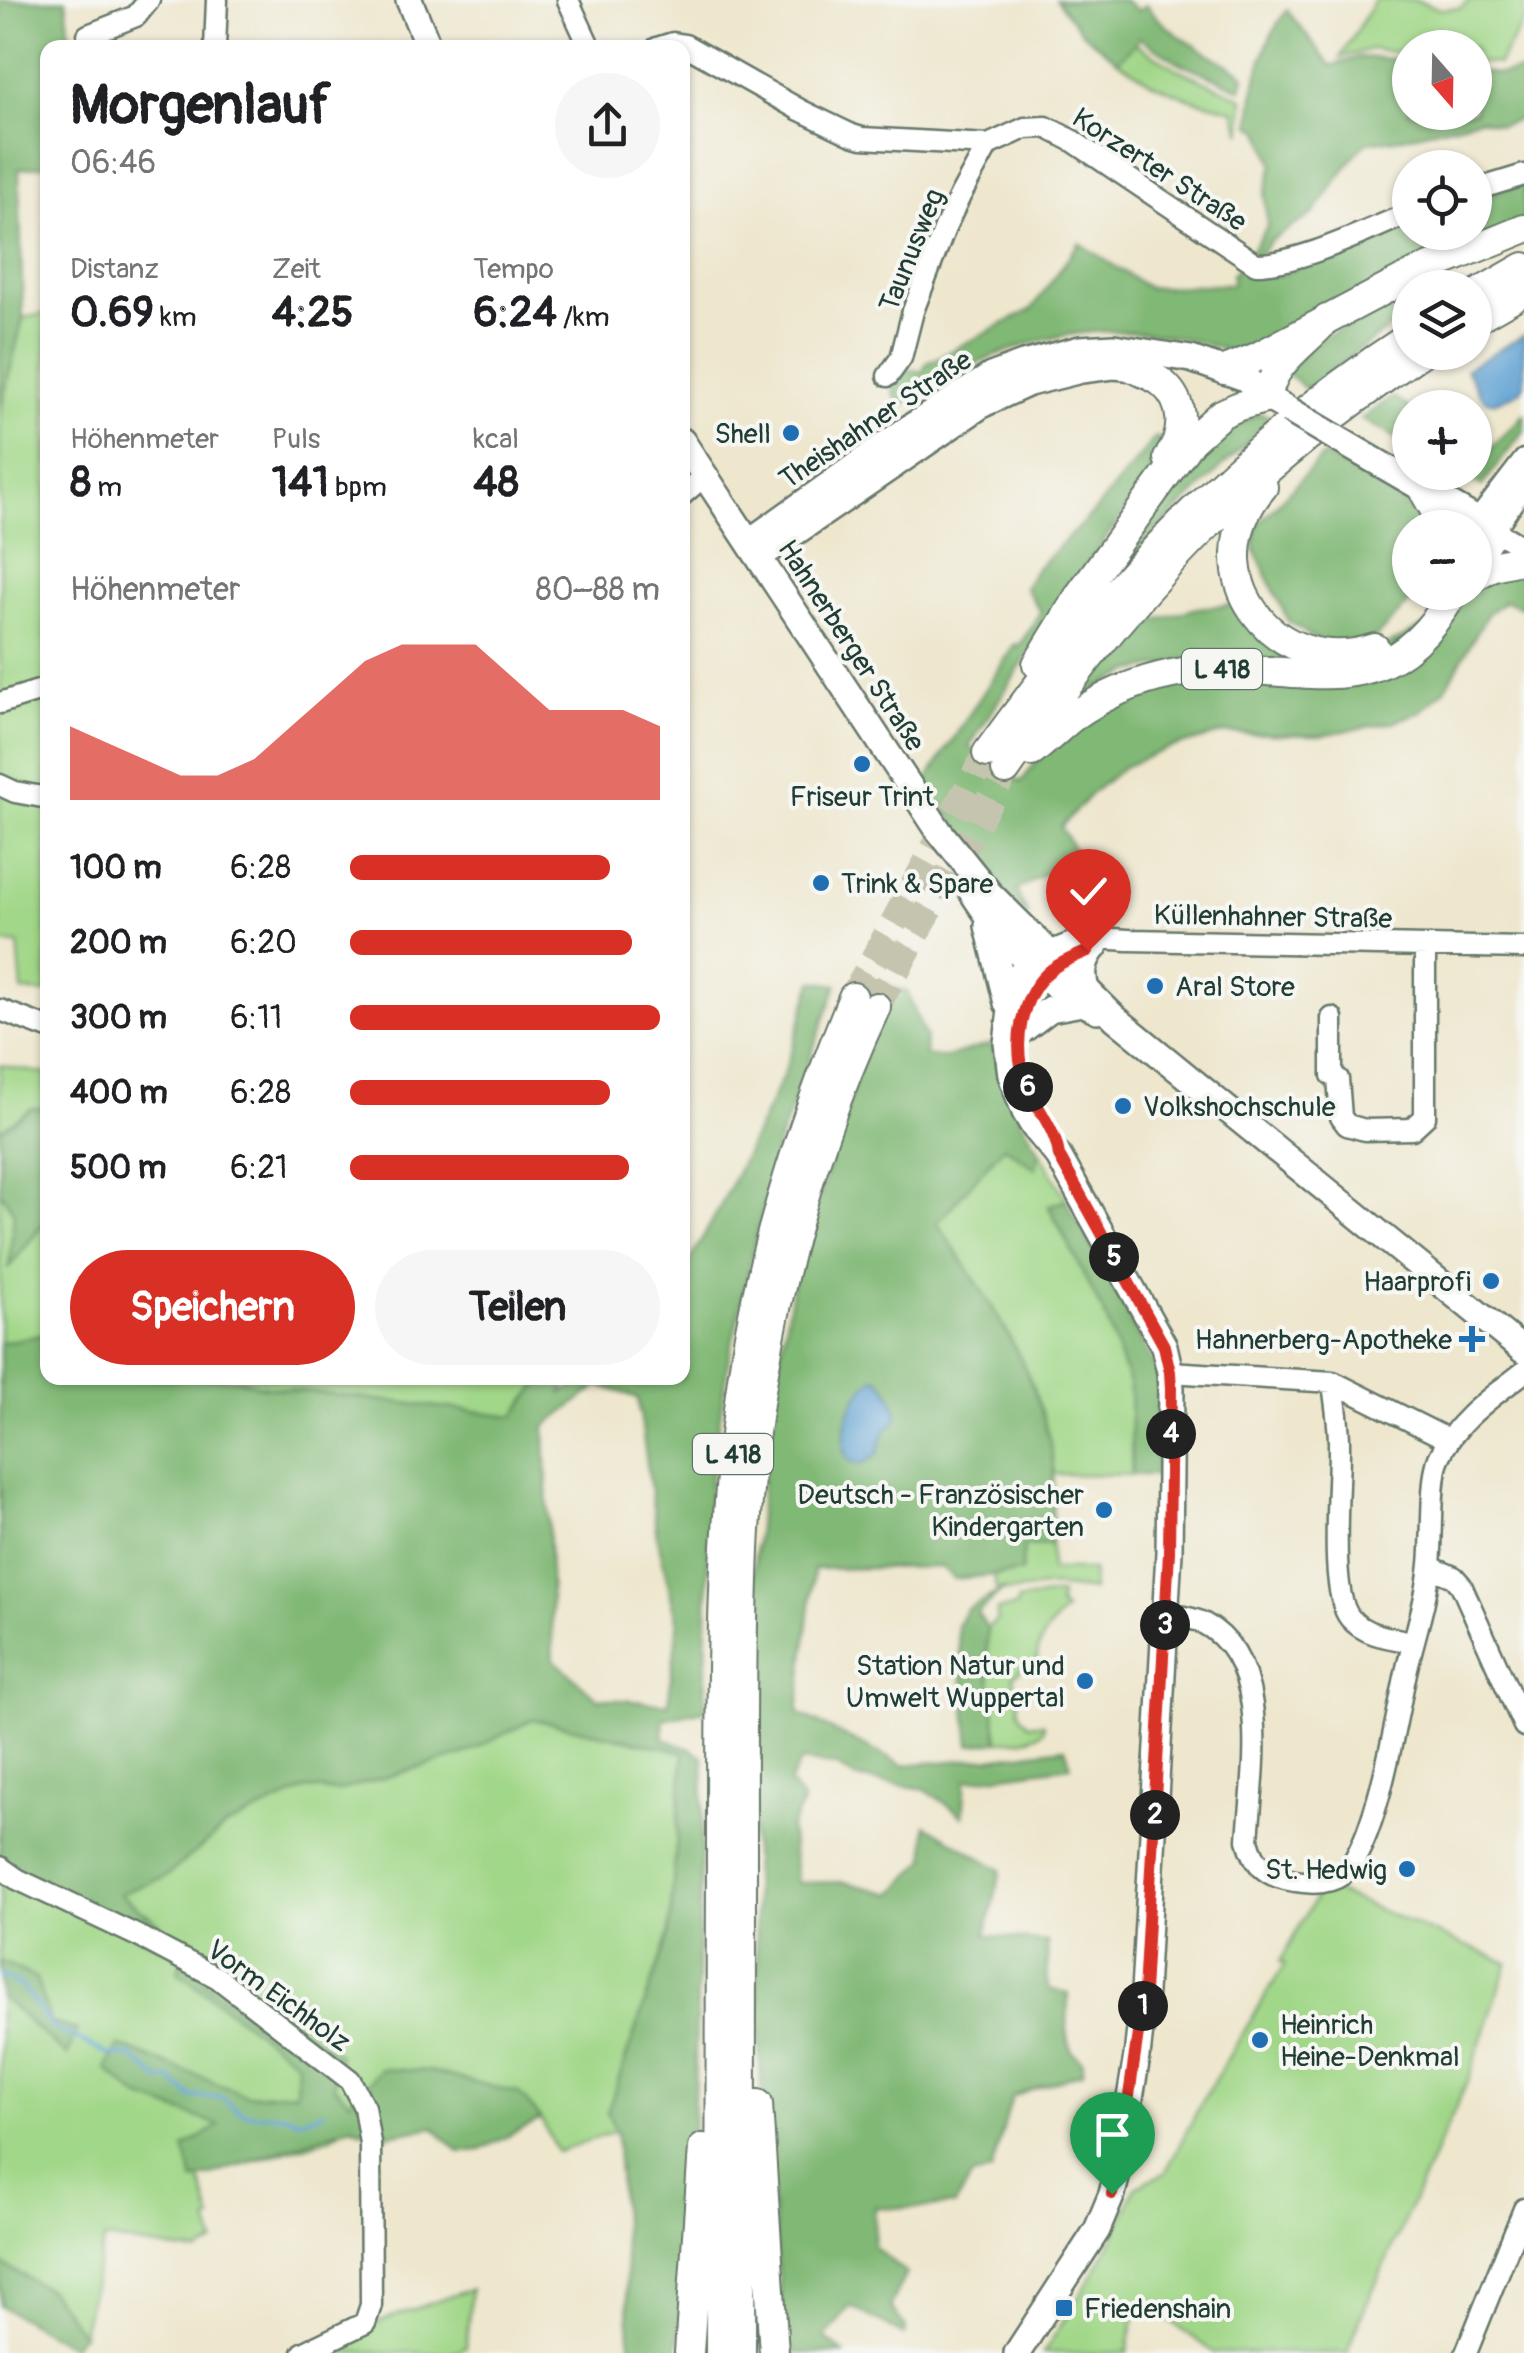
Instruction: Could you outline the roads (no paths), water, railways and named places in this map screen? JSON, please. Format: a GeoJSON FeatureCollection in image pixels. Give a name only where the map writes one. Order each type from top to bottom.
{"type":"FeatureCollection","features":[{"type":"Feature","properties":{"kind":"highway"},"geometry":{"type":"LineString","coordinates":[[1224,370],[1418,272],[1524,230]]}},
{"type":"Feature","properties":{"kind":"highway"},"geometry":{"type":"LineString","coordinates":[[1492,285],[1524,267]]}},
{"type":"Feature","properties":{"kind":"highway"},"geometry":{"type":"LineString","coordinates":[[1492,309],[1524,291]]}},
{"type":"Feature","properties":{"kind":"highway"},"geometry":{"type":"LineString","coordinates":[[997,762],[1050,640],[1191,440],[1230,410],[1278,404],[1270,382],[1327,319]]}},
{"type":"Feature","properties":{"kind":"highway"},"geometry":{"type":"LineString","coordinates":[[997,762],[1054,664],[1164,538],[1288,426],[1392,348]]}},
{"type":"Feature","properties":{"kind":"highway"},"geometry":{"type":"LineString","coordinates":[[1131,367],[1165,386],[1180,414],[1180,436],[1159,484]]}},
{"type":"Feature","properties":{"kind":"highway","name":"L 418"},"geometry":{"type":"LineString","coordinates":[[997,762],[1220,512],[1303,440],[1398,370]]}},
{"type":"Feature","properties":{"kind":"highway","name":"L 418"},"geometry":{"type":"LineString","coordinates":[[1303,440],[1255,497],[1240,531],[1238,574],[1246,596],[1265,626],[1297,648],[1358,654],[1392,640],[1422,610]]}},
{"type":"Feature","properties":{"kind":"highway"},"geometry":{"type":"LineString","coordinates":[[1492,568],[1524,559]]}},
{"type":"Feature","properties":{"kind":"highway","name":"L 418"},"geometry":{"type":"LineString","coordinates":[[997,762],[1094,704],[1161,676],[1226,669],[1344,674],[1374,668],[1416,643],[1444,610]]}},
{"type":"Feature","properties":{"kind":"highway","name":"L 418"},"geometry":{"type":"LineString","coordinates":[[741,2353],[721,1766],[726,1546],[736,1412],[783,1190],[816,1092],[864,1002]]}},
{"type":"Feature","properties":{"kind":"highway"},"geometry":{"type":"LineString","coordinates":[[689,2353],[706,2095],[731,2009]]}},
{"type":"Feature","properties":{"kind":"highway"},"geometry":{"type":"LineString","coordinates":[[731,2009],[755,2062],[774,2353]]}},
{"type":"Feature","properties":{"kind":"highway","name":"L 418"},"geometry":{"type":"LineString","coordinates":[[720,2353],[731,2009]]}},
{"type":"Feature","properties":{"kind":"main road"},"geometry":{"type":"LineString","coordinates":[[409,0],[426,40]]}},
{"type":"Feature","properties":{"kind":"main road","name":"Theishahner Straße"},"geometry":{"type":"LineString","coordinates":[[754,549],[850,482],[976,384],[1080,349],[1114,347],[1191,359],[1224,370],[1250,381],[1278,404],[1392,471]]}},
{"type":"Feature","properties":{"kind":"main road","name":"Theishahner Straße"},"geometry":{"type":"LineString","coordinates":[[850,482],[983,404],[1029,383],[1081,370],[1113,366],[1185,374],[1278,404]]}},
{"type":"Feature","properties":{"kind":"main road","name":"Hahnerberger Straße"},"geometry":{"type":"LineString","coordinates":[[690,453],[939,832],[981,907],[1049,966]]}},
{"type":"Feature","properties":{"kind":"main road","name":"Theishahner Straße"},"geometry":{"type":"LineString","coordinates":[[1425,490],[1457,510]]}},
{"type":"Feature","properties":{"kind":"main road"},"geometry":{"type":"LineString","coordinates":[[727,509],[796,520],[786,565],[786,599]]}},
{"type":"Feature","properties":{"kind":"main road","name":"Hahnerberger Straße"},"geometry":{"type":"LineString","coordinates":[[939,832],[1049,966]]}},
{"type":"Feature","properties":{"kind":"main road"},"geometry":{"type":"LineString","coordinates":[[981,907],[1015,1022]]}},
{"type":"Feature","properties":{"kind":"main road"},"geometry":{"type":"LineString","coordinates":[[1015,1022],[1050,1008],[1049,966]]}},
{"type":"Feature","properties":{"kind":"main road"},"geometry":{"type":"LineString","coordinates":[[1049,966],[1524,1351]]}},
{"type":"Feature","properties":{"kind":"main road"},"geometry":{"type":"LineString","coordinates":[[1017,2353],[1096,2230],[1117,2174],[1144,1992],[1169,1552],[1170,1372],[1164,1346],[1059,1156],[1057,1143],[1022,1070],[1012,995],[1049,966]]}},
{"type":"Feature","properties":{"kind":"street"},"geometry":{"type":"LineString","coordinates":[[88,35],[136,16],[148,0]]}},
{"type":"Feature","properties":{"kind":"street"},"geometry":{"type":"LineString","coordinates":[[215,40],[217,0]]}},
{"type":"Feature","properties":{"kind":"street"},"geometry":{"type":"LineString","coordinates":[[568,0],[586,40]]}},
{"type":"Feature","properties":{"kind":"street","name":"Korzerter Straße"},"geometry":{"type":"LineString","coordinates":[[690,48],[852,135],[988,145],[1024,128],[1046,127],[1073,140],[1256,264],[1275,264],[1304,255],[1392,221]]}},
{"type":"Feature","properties":{"kind":"street","name":"Taunusweg"},"geometry":{"type":"LineString","coordinates":[[888,376],[901,358],[912,311],[945,228],[988,145]]}},
{"type":"Feature","properties":{"kind":"street"},"geometry":{"type":"LineString","coordinates":[[1492,185],[1524,175]]}},
{"type":"Feature","properties":{"kind":"street"},"geometry":{"type":"LineString","coordinates":[[1492,510],[1524,460]]}},
{"type":"Feature","properties":{"kind":"street"},"geometry":{"type":"LineString","coordinates":[[690,488],[705,475]]}},
{"type":"Feature","properties":{"kind":"street"},"geometry":{"type":"LineString","coordinates":[[1492,517],[1524,489]]}},
{"type":"Feature","properties":{"kind":"street","name":"Theishahner Straße"},"geometry":{"type":"LineString","coordinates":[[1492,531],[1524,548]]}},
{"type":"Feature","properties":{"kind":"street"},"geometry":{"type":"LineString","coordinates":[[0,703],[40,690]]}},
{"type":"Feature","properties":{"kind":"street"},"geometry":{"type":"LineString","coordinates":[[0,785],[40,797]]}},
{"type":"Feature","properties":{"kind":"street","name":"Küllenhahner Straße"},"geometry":{"type":"LineString","coordinates":[[1049,966],[1044,932],[1102,942],[1524,948]]}},
{"type":"Feature","properties":{"kind":"street"},"geometry":{"type":"LineString","coordinates":[[1049,966],[1085,974],[1102,942]]}},
{"type":"Feature","properties":{"kind":"street"},"geometry":{"type":"LineString","coordinates":[[1049,966],[1102,942]]}},
{"type":"Feature","properties":{"kind":"street","name":"Küllenhahner Straße"},"geometry":{"type":"LineString","coordinates":[[1332,1018],[1332,1075],[1338,1079],[1341,1117],[1346,1125],[1365,1130],[1412,1129],[1425,1118],[1425,946]]}},
{"type":"Feature","properties":{"kind":"street"},"geometry":{"type":"LineString","coordinates":[[0,1010],[40,1025]]}},
{"type":"Feature","properties":{"kind":"street"},"geometry":{"type":"LineString","coordinates":[[1170,1372],[1334,1382],[1449,1440]]}},
{"type":"Feature","properties":{"kind":"street"},"geometry":{"type":"LineString","coordinates":[[1165,1614],[1200,1621],[1218,1633],[1244,1671],[1255,1720],[1248,1840],[1259,1866],[1274,1876],[1304,1882],[1337,1878],[1354,1859],[1375,1808],[1430,1567],[1436,1462],[1472,1414],[1524,1372]]}},
{"type":"Feature","properties":{"kind":"street"},"geometry":{"type":"LineString","coordinates":[[1334,1382],[1339,1439],[1340,1602],[1351,1620],[1368,1632],[1413,1642]]}},
{"type":"Feature","properties":{"kind":"street"},"geometry":{"type":"LineString","coordinates":[[1430,1567],[1454,1576],[1461,1585],[1524,1726]]}},
{"type":"Feature","properties":{"kind":"street","name":"Vorm Eichholz"},"geometry":{"type":"LineString","coordinates":[[0,1867],[218,1978],[350,2080],[364,2108],[370,2143],[371,2305],[366,2323],[302,2353]]}},
{"type":"Feature","properties":{"kind":"street"},"geometry":{"type":"LineString","coordinates":[[1466,2353],[1524,2209]]}},
{"type":"Feature","properties":{"kind":"water"},"geometry":{"type":"Polygon","coordinates":[[[1524,335],[1521,390],[1492,402],[1492,390],[1478,390],[1467,370],[1492,370],[1492,354],[1524,335]]]}},
{"type":"Feature","properties":{"kind":"water"},"geometry":{"type":"Polygon","coordinates":[[[877,1377],[892,1396],[897,1419],[884,1433],[878,1454],[862,1463],[851,1462],[844,1438],[847,1421],[864,1388],[877,1377]]]}},
{"type":"Feature","properties":{"kind":"waterway"},"geometry":{"type":"LineString","coordinates":[[0,1975],[22,1986],[51,2026],[109,2055],[131,2056],[160,2080],[171,2079],[191,2097],[221,2097],[242,2112],[299,2120],[323,2112]]}},
{"type":"Feature","properties":{"kind":"tunnel"},"geometry":{"type":"LineString","coordinates":[[853,997],[987,753]]}},
{"type":"Feature","properties":{"kind":"tunnel"},"geometry":{"type":"LineString","coordinates":[[876,1007],[1006,770]]}},
{"type":"Feature","properties":{"kind":"place","name":"Shell"},"geometry":{"type":"Point","coordinates":[791,433]}},
{"type":"Feature","properties":{"kind":"place","name":"Friseur Trint"},"geometry":{"type":"Point","coordinates":[862,764]}},
{"type":"Feature","properties":{"kind":"place","name":"Trink & Spare"},"geometry":{"type":"Point","coordinates":[821,883]}},
{"type":"Feature","properties":{"kind":"place","name":"Aral Store"},"geometry":{"type":"Point","coordinates":[1155,986]}},
{"type":"Feature","properties":{"kind":"place","name":"Volkshochschule"},"geometry":{"type":"Point","coordinates":[1123,1106]}},
{"type":"Feature","properties":{"kind":"place","name":"Haarprofi"},"geometry":{"type":"Point","coordinates":[1491,1281]}},
{"type":"Feature","properties":{"kind":"place","name":"Hahnerberg-Apotheke"},"geometry":{"type":"Point","coordinates":[1472,1339]}},
{"type":"Feature","properties":{"kind":"place","name":"Deutsch - Französischer Kindergarten"},"geometry":{"type":"Point","coordinates":[1104,1510]}},
{"type":"Feature","properties":{"kind":"place","name":"Station Natur und Umwelt Wuppertal"},"geometry":{"type":"Point","coordinates":[1085,1681]}},
{"type":"Feature","properties":{"kind":"place","name":"St. Hedwig"},"geometry":{"type":"Point","coordinates":[1407,1869]}},
{"type":"Feature","properties":{"kind":"place","name":"Heinrich Heine-Denkmal"},"geometry":{"type":"Point","coordinates":[1260,2040]}},
{"type":"Feature","properties":{"kind":"place","name":"Friedenshain"},"geometry":{"type":"Point","coordinates":[1064,2308]}}]}
